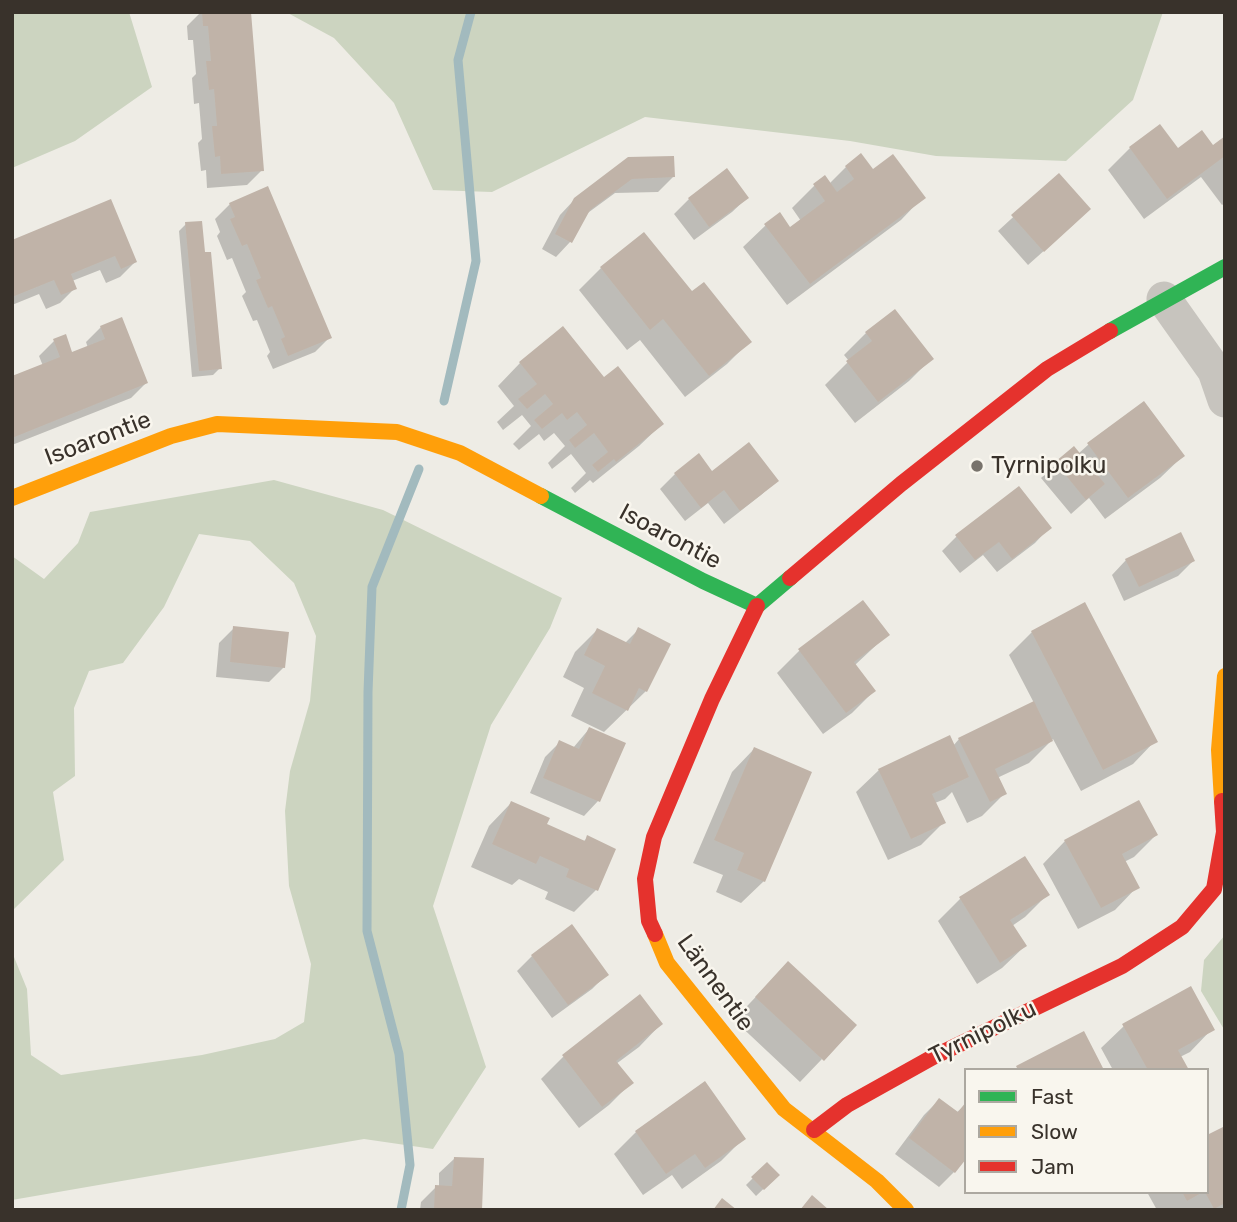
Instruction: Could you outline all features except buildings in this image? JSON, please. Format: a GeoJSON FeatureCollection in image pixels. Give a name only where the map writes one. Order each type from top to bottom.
{"type":"FeatureCollection","features":[{"type":"Feature","properties":{"kind":"street"},"geometry":{"type":"LineString","coordinates":[[757,606],[901,484],[1047,369],[1164,299],[1225,267]]}},
{"type":"Feature","properties":{"kind":"street"},"geometry":{"type":"LineString","coordinates":[[1164,299],[1215,371],[1225,400]]}},
{"type":"Feature","properties":{"kind":"street","name":"Isoarontie"},"geometry":{"type":"LineString","coordinates":[[12,498],[171,436],[206,426],[247,424],[397,432],[460,453],[703,581],[757,606]]}},
{"type":"Feature","properties":{"kind":"street","name":"Lännentie"},"geometry":{"type":"LineString","coordinates":[[757,606],[712,699],[654,836],[645,879],[649,921],[667,963],[784,1110],[814,1130],[877,1181],[906,1210]]}},
{"type":"Feature","properties":{"kind":"street","name":"Tyrnipolku"},"geometry":{"type":"LineString","coordinates":[[814,1130],[847,1105],[933,1056],[1122,965],[1182,927],[1214,889],[1223,832],[1219,750],[1225,676]]}},
{"type":"Feature","properties":{"kind":"green space"},"geometry":{"type":"Polygon","coordinates":[[[12,12],[129,12],[152,87],[75,141],[12,168],[12,12]]]}},
{"type":"Feature","properties":{"kind":"green space"},"geometry":{"type":"Polygon","coordinates":[[[286,12],[1163,12],[1133,100],[1066,161],[936,156],[850,141],[645,117],[492,192],[433,190],[394,103],[334,38],[286,12]]]}},
{"type":"Feature","properties":{"kind":"green space"},"geometry":{"type":"Polygon","coordinates":[[[274,480],[383,510],[562,598],[550,628],[491,725],[433,906],[486,1067],[433,1149],[364,1139],[12,1200],[12,952],[27,989],[31,1055],[61,1075],[202,1055],[275,1039],[304,1022],[311,964],[289,886],[285,811],[290,771],[310,701],[316,636],[294,583],[250,541],[199,534],[164,607],[123,663],[89,671],[74,708],[75,776],[53,792],[64,860],[12,911],[12,556],[44,579],[78,543],[90,512],[274,480]]]}},
{"type":"Feature","properties":{"kind":"green space"},"geometry":{"type":"Polygon","coordinates":[[[1225,935],[1225,1031],[1201,991],[1204,960],[1225,935]]]}},
{"type":"Feature","properties":{"kind":"waterway"},"geometry":{"type":"LineString","coordinates":[[444,401],[476,261],[458,60],[471,12]]}},
{"type":"Feature","properties":{"kind":"waterway"},"geometry":{"type":"LineString","coordinates":[[401,1210],[410,1165],[399,1054],[367,931],[368,692],[372,587],[419,469]]}},
{"type":"Feature","properties":{"kind":"traffic: fast"},"geometry":{"type":"LineString","coordinates":[[1110,331],[1225,267]]}},
{"type":"Feature","properties":{"kind":"traffic: fast"},"geometry":{"type":"LineString","coordinates":[[541,496],[703,581],[757,606],[790,578]]}},
{"type":"Feature","properties":{"kind":"traffic: slow"},"geometry":{"type":"LineString","coordinates":[[12,498],[171,436],[217,424],[397,432],[460,453],[541,496]]}},
{"type":"Feature","properties":{"kind":"traffic: slow"},"geometry":{"type":"LineString","coordinates":[[1222,801],[1219,750],[1225,676]]}},
{"type":"Feature","properties":{"kind":"traffic: slow"},"geometry":{"type":"LineString","coordinates":[[655,934],[667,963],[784,1109],[877,1181],[906,1210]]}},
{"type":"Feature","properties":{"kind":"traffic: jam"},"geometry":{"type":"LineString","coordinates":[[790,578],[901,484],[1047,369],[1110,331]]}},
{"type":"Feature","properties":{"kind":"traffic: jam"},"geometry":{"type":"LineString","coordinates":[[655,934],[649,921],[645,879],[654,837],[712,699],[757,606]]}},
{"type":"Feature","properties":{"kind":"traffic: jam"},"geometry":{"type":"LineString","coordinates":[[814,1130],[847,1105],[933,1057],[1122,966],[1182,927],[1214,889],[1224,832],[1222,801]]}},
{"type":"Feature","properties":{"kind":"place","name":"Tyrnipolku"},"geometry":{"type":"Point","coordinates":[977,466]}}]}
